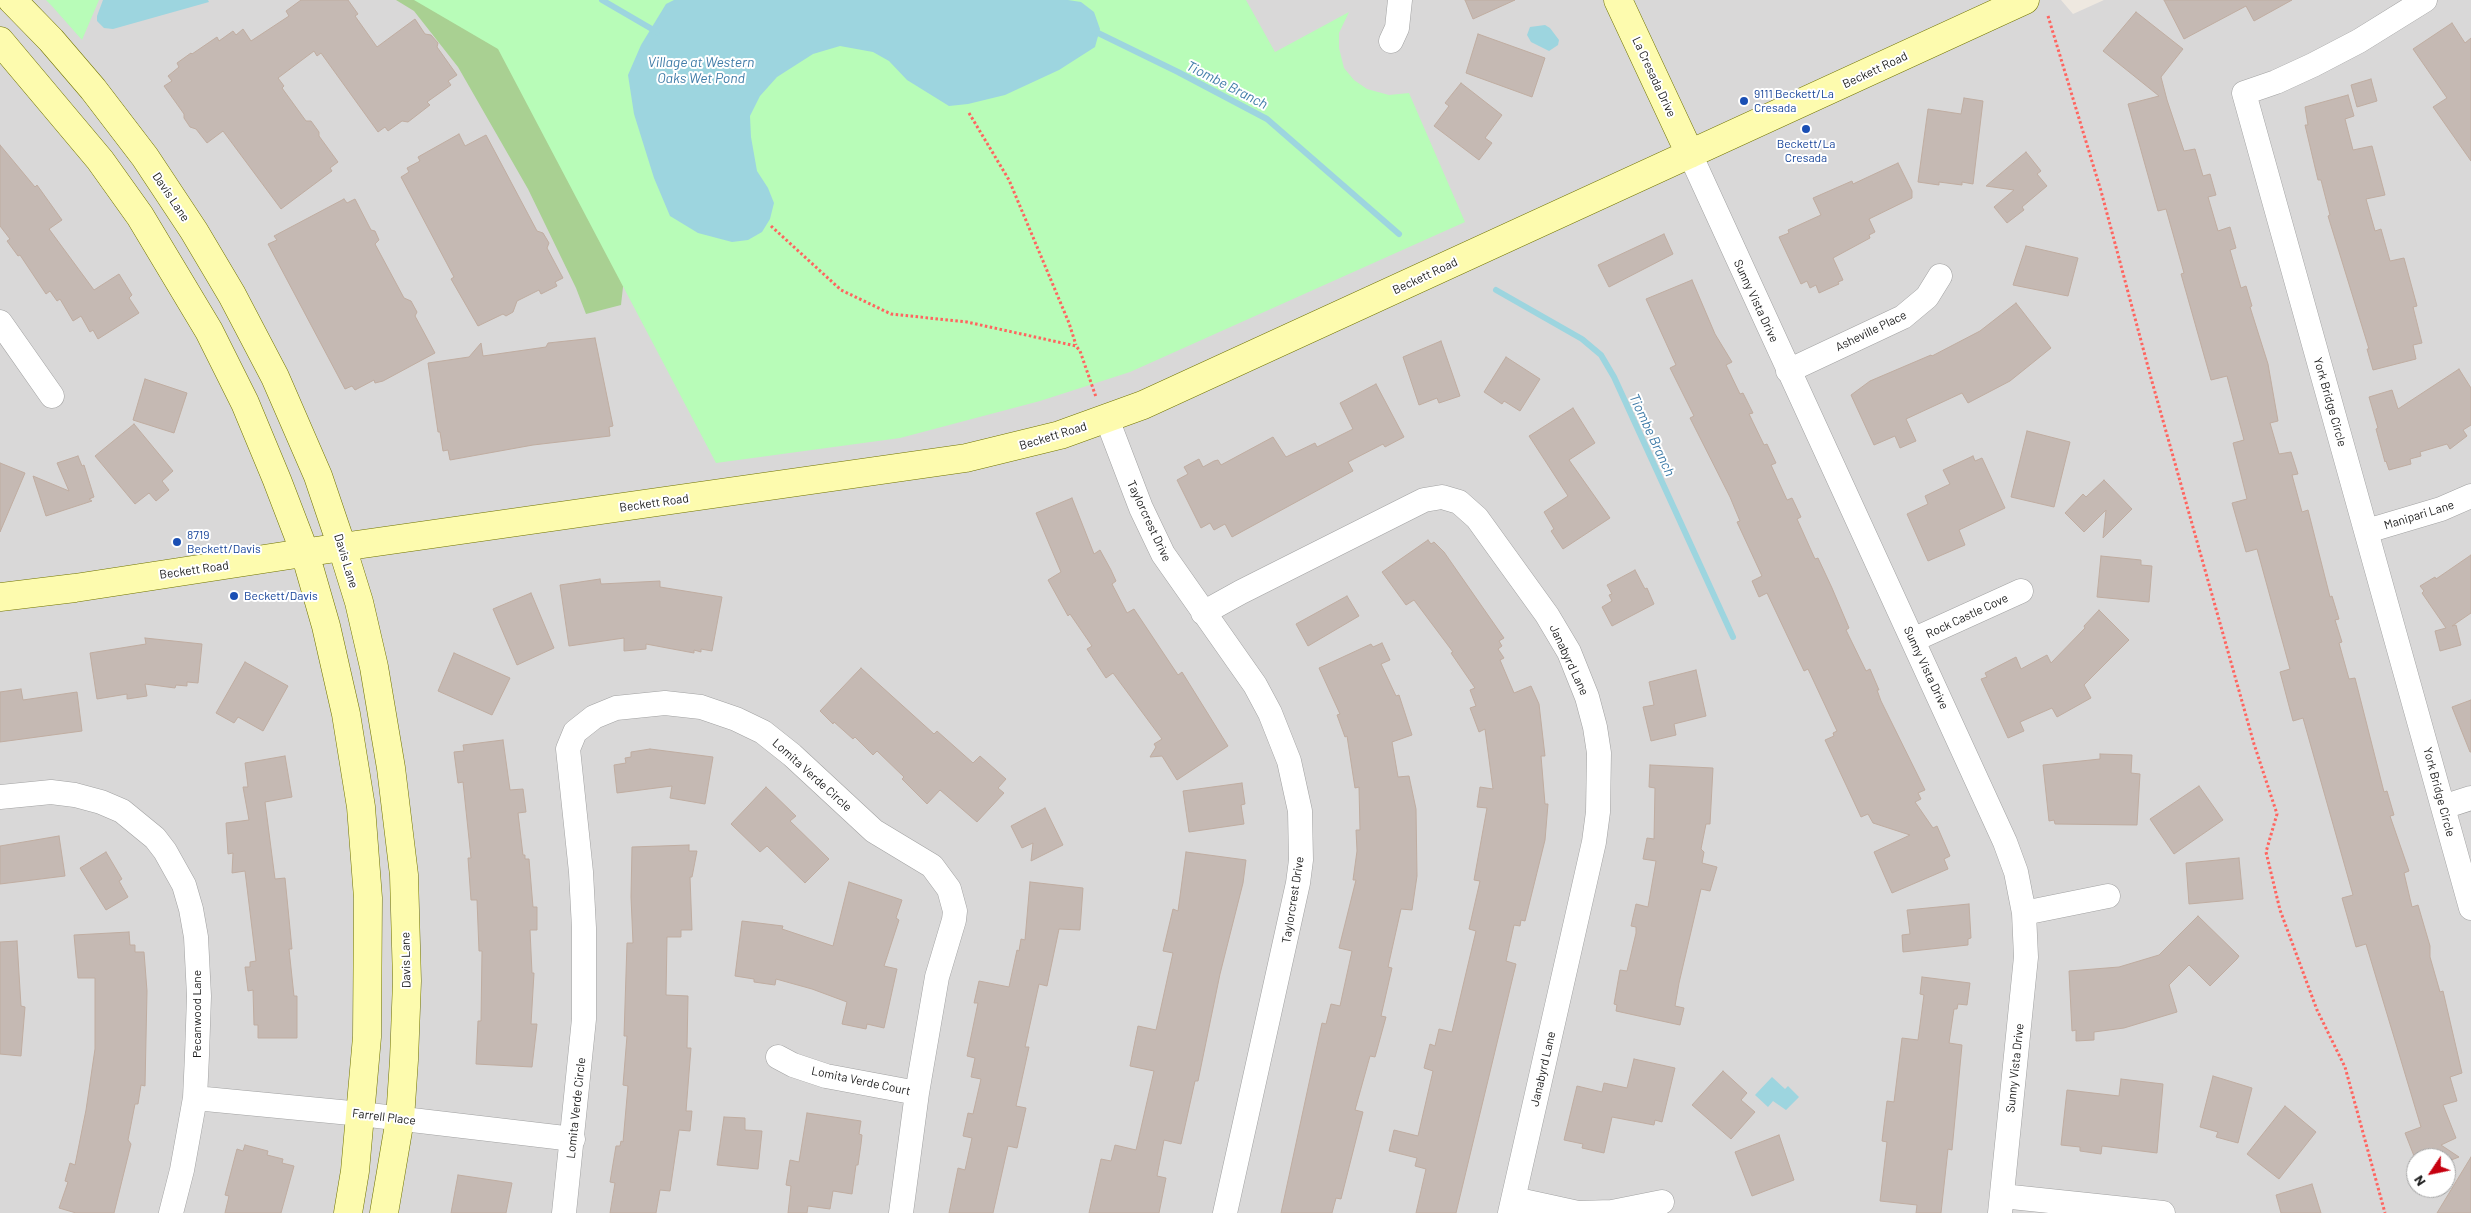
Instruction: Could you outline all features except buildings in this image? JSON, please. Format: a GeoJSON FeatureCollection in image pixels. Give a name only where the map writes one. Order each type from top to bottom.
{"type":"FeatureCollection","features":[{"type":"Feature","properties":{"kind":"main road","name":"Davis Lane"},"geometry":{"type":"LineString","coordinates":[[12,0],[51,40],[93,89],[145,157],[232,295],[275,378],[318,476],[359,602],[374,667],[391,768],[404,876],[407,981],[400,1119],[384,1213]]}},
{"type":"Feature","properties":{"kind":"main road","name":"La Cresada Drive"},"geometry":{"type":"LineString","coordinates":[[1618,0],[1690,154]]}},
{"type":"Feature","properties":{"kind":"main road","name":"Beckett Road"},"geometry":{"type":"LineString","coordinates":[[0,597],[76,588],[342,547],[966,458],[1041,441],[1107,419],[1162,396],[2025,0]]}},
{"type":"Feature","properties":{"kind":"main road"},"geometry":{"type":"LineString","coordinates":[[0,41],[100,160],[140,216],[174,270],[209,331],[245,403],[305,553],[326,626],[346,714],[361,806],[368,898],[369,985],[361,1114],[356,1171],[348,1213]]}},
{"type":"Feature","properties":{"kind":"street"},"geometry":{"type":"LineString","coordinates":[[1391,41],[1399,20],[1400,0]]}},
{"type":"Feature","properties":{"kind":"street","name":"York Bridge Circle"},"geometry":{"type":"LineString","coordinates":[[2425,0],[2389,23],[2328,57],[2276,82],[2244,94],[2471,908]]}},
{"type":"Feature","properties":{"kind":"street","name":"Sunny Vista Drive"},"geometry":{"type":"LineString","coordinates":[[1690,154],[2005,842],[2016,872],[2024,913],[2026,957],[2001,1204]]}},
{"type":"Feature","properties":{"kind":"street","name":"Asheville Place"},"geometry":{"type":"LineString","coordinates":[[1788,371],[1903,317],[1927,297],[1940,276]]}},
{"type":"Feature","properties":{"kind":"street"},"geometry":{"type":"LineString","coordinates":[[0,322],[52,396]]}},
{"type":"Feature","properties":{"kind":"street","name":"Taylorcrest Drive"},"geometry":{"type":"LineString","coordinates":[[1107,419],[1132,486],[1152,532],[1174,571],[1255,685],[1282,739],[1295,783],[1302,836],[1298,883],[1225,1213]]}},
{"type":"Feature","properties":{"kind":"street","name":"Manipari Lane"},"geometry":{"type":"LineString","coordinates":[[2367,531],[2441,509],[2471,496]]}},
{"type":"Feature","properties":{"kind":"street","name":"Janabyrd Lane"},"geometry":{"type":"LineString","coordinates":[[1203,613],[1424,500],[1442,497],[1459,502],[1477,518],[1557,630],[1579,675],[1595,727],[1599,753],[1598,812],[1594,842],[1512,1206]]}},
{"type":"Feature","properties":{"kind":"street","name":"Rock Castle Cove"},"geometry":{"type":"LineString","coordinates":[[1913,640],[2021,591]]}},
{"type":"Feature","properties":{"kind":"street","name":"Lomita Verde Circle"},"geometry":{"type":"LineString","coordinates":[[564,1213],[584,1019],[584,928],[575,800],[568,749],[575,732],[580,726],[604,712],[630,706],[685,704],[707,709],[752,725],[792,755],[874,831],[932,866],[943,878],[951,894],[955,911],[937,977],[917,1093],[901,1213]]}},
{"type":"Feature","properties":{"kind":"street","name":"Pecanwood Lane"},"geometry":{"type":"LineString","coordinates":[[0,797],[51,792],[75,794],[122,811],[143,827],[165,851],[184,884],[196,937],[199,996],[194,1098],[182,1170],[171,1213]]}},
{"type":"Feature","properties":{"kind":"street"},"geometry":{"type":"LineString","coordinates":[[2443,807],[2471,798]]}},
{"type":"Feature","properties":{"kind":"street"},"geometry":{"type":"LineString","coordinates":[[2024,913],[2108,896]]}},
{"type":"Feature","properties":{"kind":"street","name":"Lomita Verde Court"},"geometry":{"type":"LineString","coordinates":[[778,1057],[794,1065],[826,1076],[917,1093]]}},
{"type":"Feature","properties":{"kind":"street","name":"Farrell Place"},"geometry":{"type":"LineString","coordinates":[[194,1098],[361,1114],[573,1139]]}},
{"type":"Feature","properties":{"kind":"street"},"geometry":{"type":"LineString","coordinates":[[1512,1206],[1578,1213],[1612,1212],[1662,1202]]}},
{"type":"Feature","properties":{"kind":"street"},"geometry":{"type":"LineString","coordinates":[[2001,1204],[2163,1213]]}},
{"type":"Feature","properties":{"kind":"path"},"geometry":{"type":"LineString","coordinates":[[2048,16],[2101,191],[2151,378],[2254,744],[2277,814],[2266,852],[2280,910],[2317,1010],[2344,1067],[2385,1213]]}},
{"type":"Feature","properties":{"kind":"path"},"geometry":{"type":"LineString","coordinates":[[969,113],[1009,180],[1069,323],[1090,382]]}},
{"type":"Feature","properties":{"kind":"path"},"geometry":{"type":"LineString","coordinates":[[771,226],[841,290],[891,314],[967,322],[1076,346]]}},
{"type":"Feature","properties":{"kind":"shaded area"},"geometry":{"type":"Polygon","coordinates":[[[0,0],[2061,0],[2073,14],[2104,0],[2471,0],[2471,1213],[0,1213],[0,0]]]}},
{"type":"Feature","properties":{"kind":"green space"},"geometry":{"type":"Polygon","coordinates":[[[46,0],[99,0],[82,40],[51,5],[46,0]]]}},
{"type":"Feature","properties":{"kind":"green space"},"geometry":{"type":"Polygon","coordinates":[[[396,0],[652,0],[637,266],[623,287],[621,305],[586,314],[576,288],[528,189],[458,67],[414,11],[396,0]]]}},
{"type":"Feature","properties":{"kind":"green space"},"geometry":{"type":"Polygon","coordinates":[[[414,0],[1246,0],[1275,52],[1349,12],[1339,33],[1339,48],[1344,68],[1354,80],[1367,89],[1389,95],[1409,93],[1465,222],[1130,372],[1040,401],[900,438],[716,463],[498,49],[414,0]]]}},
{"type":"Feature","properties":{"kind":"water"},"geometry":{"type":"Polygon","coordinates":[[[103,0],[208,0],[209,2],[113,29],[104,28],[97,21],[103,0]]]}},
{"type":"Feature","properties":{"kind":"water","name":"Village at Western Oaks Wet Pond"},"geometry":{"type":"Polygon","coordinates":[[[674,0],[1068,0],[1081,2],[1094,12],[1100,29],[1095,47],[1059,70],[1005,95],[968,104],[949,106],[907,80],[889,61],[873,52],[840,46],[813,54],[777,77],[760,96],[750,116],[751,137],[757,171],[768,188],[774,203],[770,219],[762,232],[748,240],[732,242],[698,233],[670,216],[654,178],[634,114],[628,75],[641,45],[666,4],[674,0]]]}},
{"type":"Feature","properties":{"kind":"water"},"geometry":{"type":"Polygon","coordinates":[[[1545,25],[1550,28],[1559,40],[1558,45],[1549,51],[1531,42],[1527,35],[1530,27],[1545,25]]]}},
{"type":"Feature","properties":{"kind":"water"},"geometry":{"type":"Polygon","coordinates":[[[1772,1077],[1785,1089],[1788,1086],[1799,1097],[1786,1110],[1773,1101],[1768,1107],[1755,1095],[1772,1077]]]}},
{"type":"Feature","properties":{"kind":"waterway","name":"Tiombe Branch"},"geometry":{"type":"LineString","coordinates":[[602,0],[657,32]]}},
{"type":"Feature","properties":{"kind":"waterway","name":"Tiombe Branch"},"geometry":{"type":"LineString","coordinates":[[1092,30],[1178,72],[1267,119],[1399,234]]}},
{"type":"Feature","properties":{"kind":"waterway","name":"Tiombe Branch"},"geometry":{"type":"LineString","coordinates":[[1496,290],[1582,339],[1601,355],[1614,377],[1733,637]]}},
{"type":"Feature","properties":{"kind":"place","name":"9111 Beckett/La Cresada"},"geometry":{"type":"Point","coordinates":[1744,101]}},
{"type":"Feature","properties":{"kind":"place","name":"Beckett/La Cresada"},"geometry":{"type":"Point","coordinates":[1806,129]}},
{"type":"Feature","properties":{"kind":"place","name":"8719 Beckett/Davis"},"geometry":{"type":"Point","coordinates":[177,542]}},
{"type":"Feature","properties":{"kind":"place","name":"Beckett/Davis"},"geometry":{"type":"Point","coordinates":[234,596]}}]}
